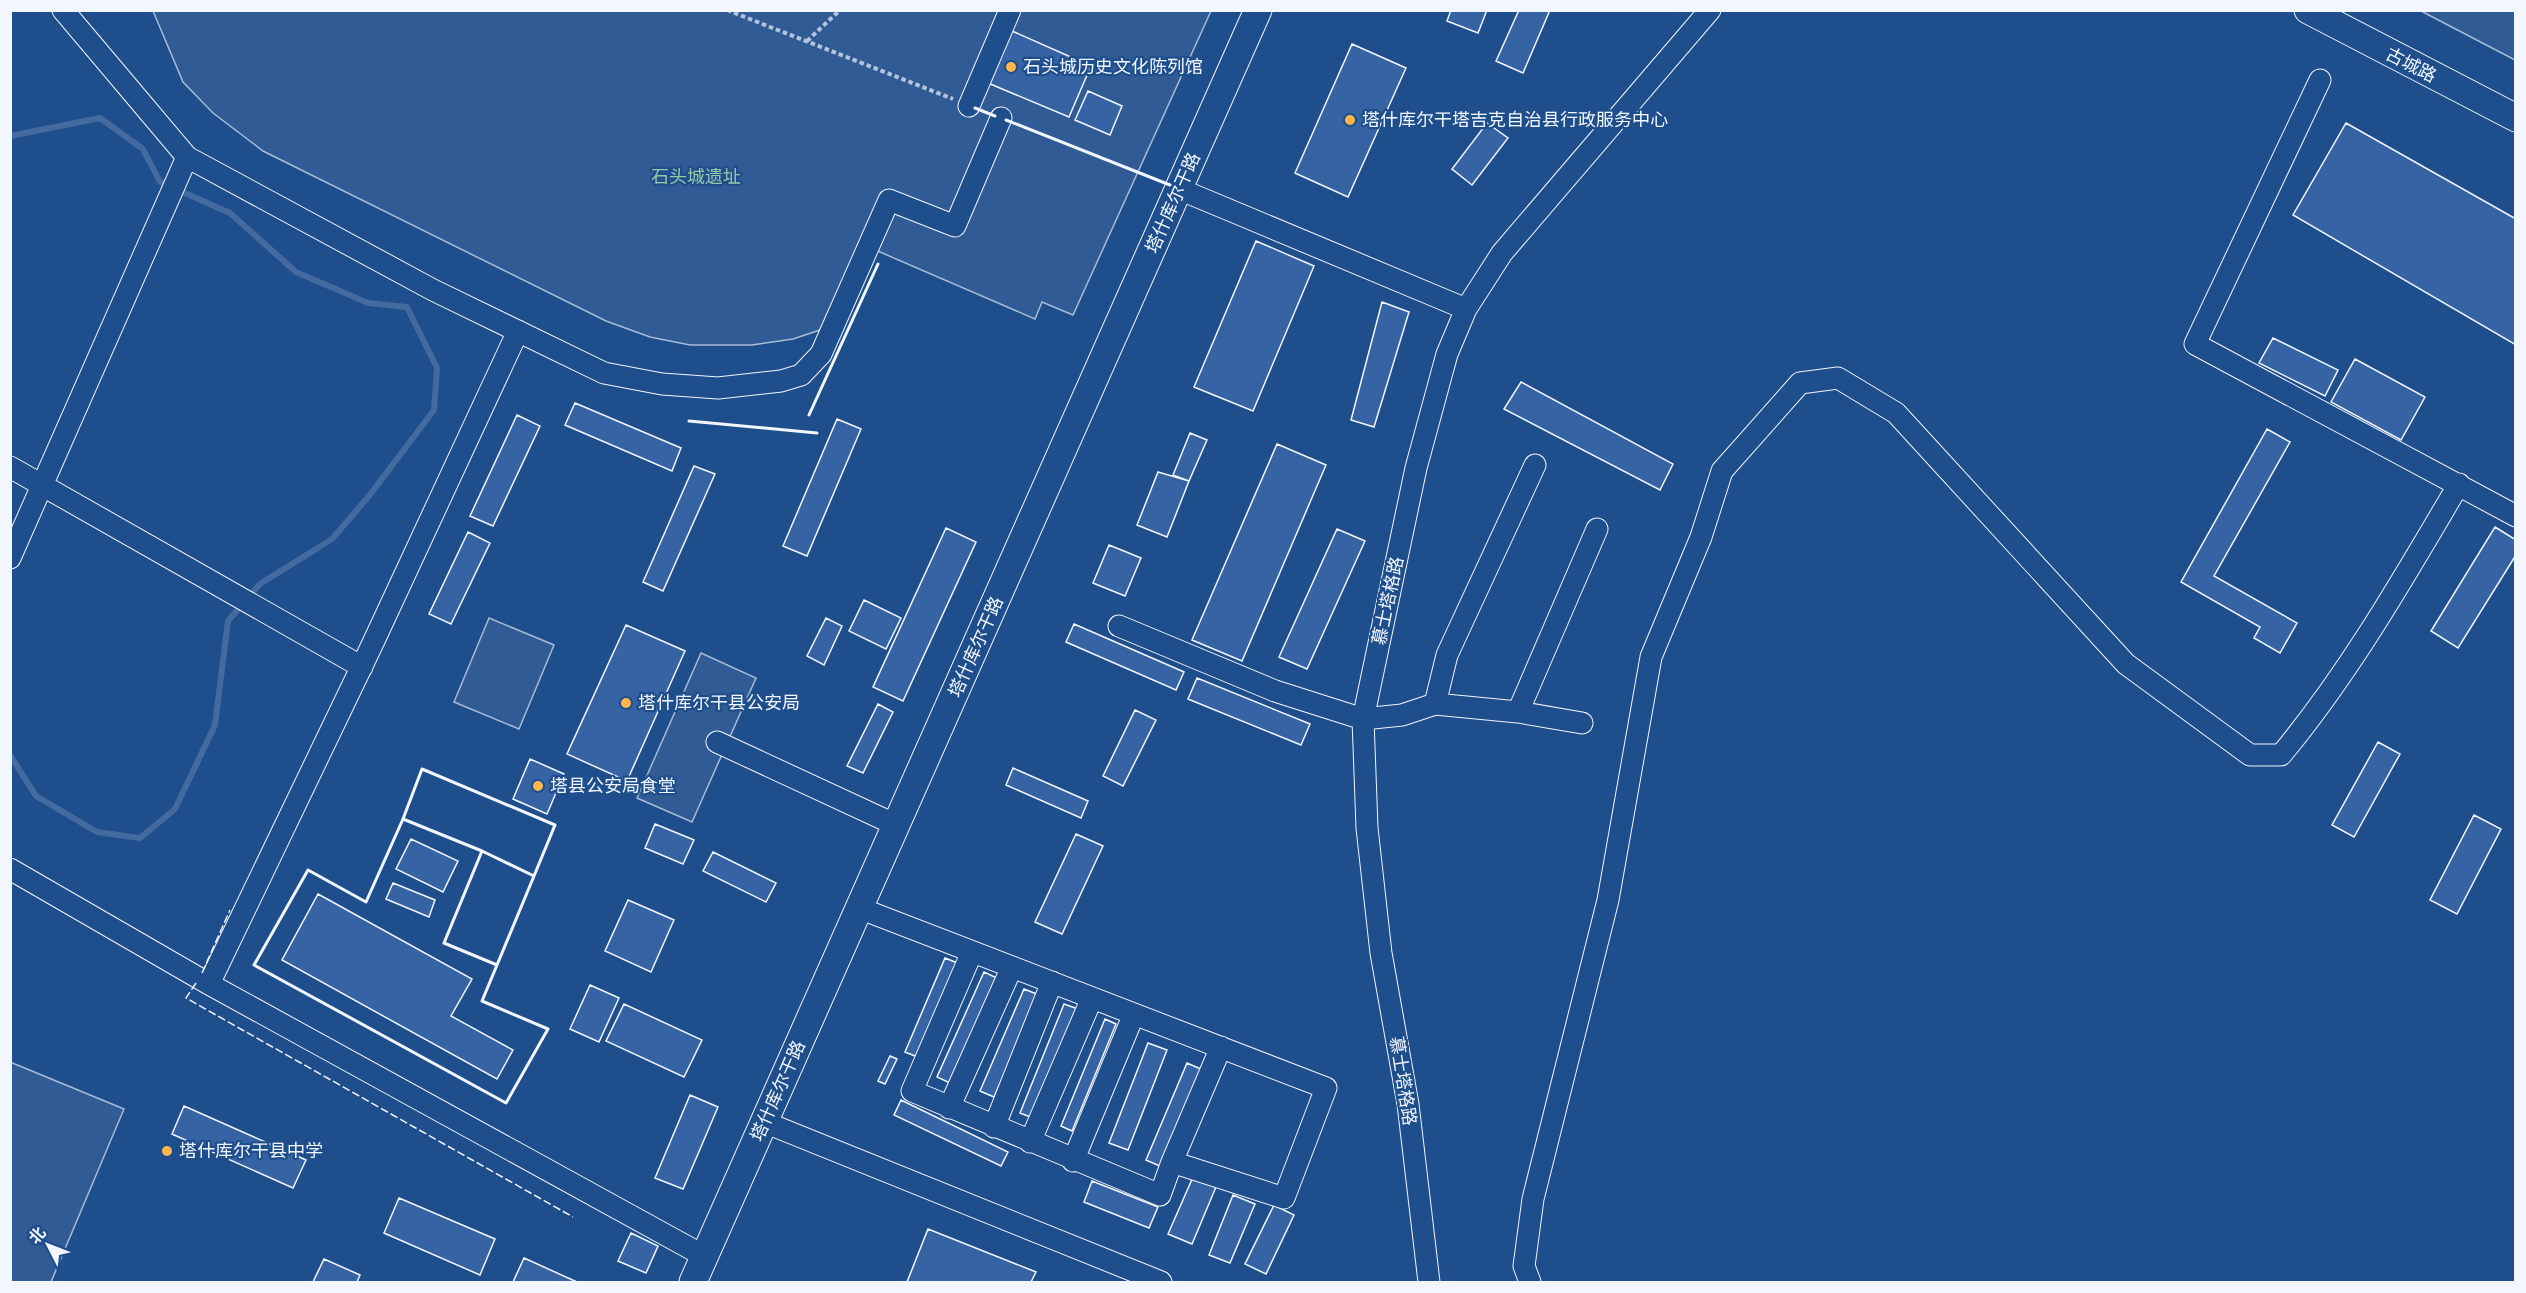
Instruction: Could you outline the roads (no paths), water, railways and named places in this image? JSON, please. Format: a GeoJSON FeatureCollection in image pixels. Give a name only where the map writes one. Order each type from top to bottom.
{"type":"FeatureCollection","features":[{"type":"Feature","properties":{"kind":"main road","name":"塔什库尔干路"},"geometry":{"type":"LineString","coordinates":[[693,1282],[1258,10]]}},
{"type":"Feature","properties":{"kind":"main road","name":"古城路"},"geometry":{"type":"LineString","coordinates":[[2308,10],[2516,118]]}},
{"type":"Feature","properties":{"kind":"street"},"geometry":{"type":"LineString","coordinates":[[63,10],[188,157],[433,290],[604,373],[662,384],[718,388],[781,381],[801,375],[822,354],[889,200],[955,226],[1001,118]]}},
{"type":"Feature","properties":{"kind":"street"},"geometry":{"type":"LineString","coordinates":[[969,105],[1010,10]]}},
{"type":"Feature","properties":{"kind":"street","name":"慕士塔格路"},"geometry":{"type":"LineString","coordinates":[[1429,1282],[1408,1104],[1379,930],[1367,828],[1363,719],[1416,468],[1447,354],[1466,309],[1502,253],[1710,10]]}},
{"type":"Feature","properties":{"kind":"street"},"geometry":{"type":"LineString","coordinates":[[2320,80],[2195,344],[2516,516]]}},
{"type":"Feature","properties":{"kind":"street"},"geometry":{"type":"LineString","coordinates":[[10,558],[188,157]]}},
{"type":"Feature","properties":{"kind":"street"},"geometry":{"type":"LineString","coordinates":[[1179,189],[1466,309]]}},
{"type":"Feature","properties":{"kind":"street"},"geometry":{"type":"LineString","coordinates":[[209,984],[362,667],[518,331]]}},
{"type":"Feature","properties":{"kind":"street"},"geometry":{"type":"LineString","coordinates":[[1530,1282],[1524,1266],[1533,1199],[1608,900],[1651,657],[1701,537],[1722,471],[1800,383],[1838,378],[1896,413],[2126,664],[2250,754],[2281,755],[2316,714],[2387,606],[2459,484]]}},
{"type":"Feature","properties":{"kind":"street"},"geometry":{"type":"LineString","coordinates":[[1435,704],[1447,655],[1535,465]]}},
{"type":"Feature","properties":{"kind":"street"},"geometry":{"type":"LineString","coordinates":[[10,467],[362,667]]}},
{"type":"Feature","properties":{"kind":"street"},"geometry":{"type":"LineString","coordinates":[[1518,712],[1598,529]]}},
{"type":"Feature","properties":{"kind":"street"},"geometry":{"type":"LineString","coordinates":[[1119,626],[1275,690],[1363,719],[1402,715],[1435,704],[1518,712],[1582,723]]}},
{"type":"Feature","properties":{"kind":"street"},"geometry":{"type":"LineString","coordinates":[[717,742],[896,825]]}},
{"type":"Feature","properties":{"kind":"street"},"geometry":{"type":"LineString","coordinates":[[10,869],[209,984],[704,1256]]}},
{"type":"Feature","properties":{"kind":"street"},"geometry":{"type":"LineString","coordinates":[[859,908],[1326,1088],[1284,1198],[1172,1161]]}},
{"type":"Feature","properties":{"kind":"street"},"geometry":{"type":"LineString","coordinates":[[972,952],[912,1092],[1073,1161],[1160,1195],[1172,1161],[1221,1047]]}},
{"type":"Feature","properties":{"kind":"street"},"geometry":{"type":"LineString","coordinates":[[949,1108],[1012,967]]}},
{"type":"Feature","properties":{"kind":"street"},"geometry":{"type":"LineString","coordinates":[[994,1127],[1052,982]]}},
{"type":"Feature","properties":{"kind":"street"},"geometry":{"type":"LineString","coordinates":[[1030,1142],[1092,998]]}},
{"type":"Feature","properties":{"kind":"street"},"geometry":{"type":"LineString","coordinates":[[1073,1161],[1134,1014]]}},
{"type":"Feature","properties":{"kind":"street"},"geometry":{"type":"LineString","coordinates":[[764,1122],[1161,1282]]}},
{"type":"Feature","properties":{"kind":"waterway"},"geometry":{"type":"LineString","coordinates":[[10,136],[100,118],[143,149],[160,182],[230,213],[296,272],[368,303],[407,307],[437,368],[434,410],[369,496],[332,539],[260,584],[228,621],[215,725],[175,809],[140,838],[97,832],[36,796],[10,755]]}},
{"type":"Feature","properties":{"kind":"place","name":"石头城历史文化陈列馆"},"geometry":{"type":"Point","coordinates":[1011,67]}},
{"type":"Feature","properties":{"kind":"place","name":"塔什库尔干塔吉克自治县行政服务中心"},"geometry":{"type":"Point","coordinates":[1350,120]}},
{"type":"Feature","properties":{"kind":"place","name":"塔什库尔干县公安局"},"geometry":{"type":"Point","coordinates":[626,703]}},
{"type":"Feature","properties":{"kind":"place","name":"塔县公安局食堂"},"geometry":{"type":"Point","coordinates":[538,786]}},
{"type":"Feature","properties":{"kind":"place","name":"塔什库尔干县中学"},"geometry":{"type":"Point","coordinates":[167,1151]}},
{"type":"Feature","properties":{"kind":"park label","name":"石头城遗址"},"geometry":{"type":"Point","coordinates":[696,177]}}]}
